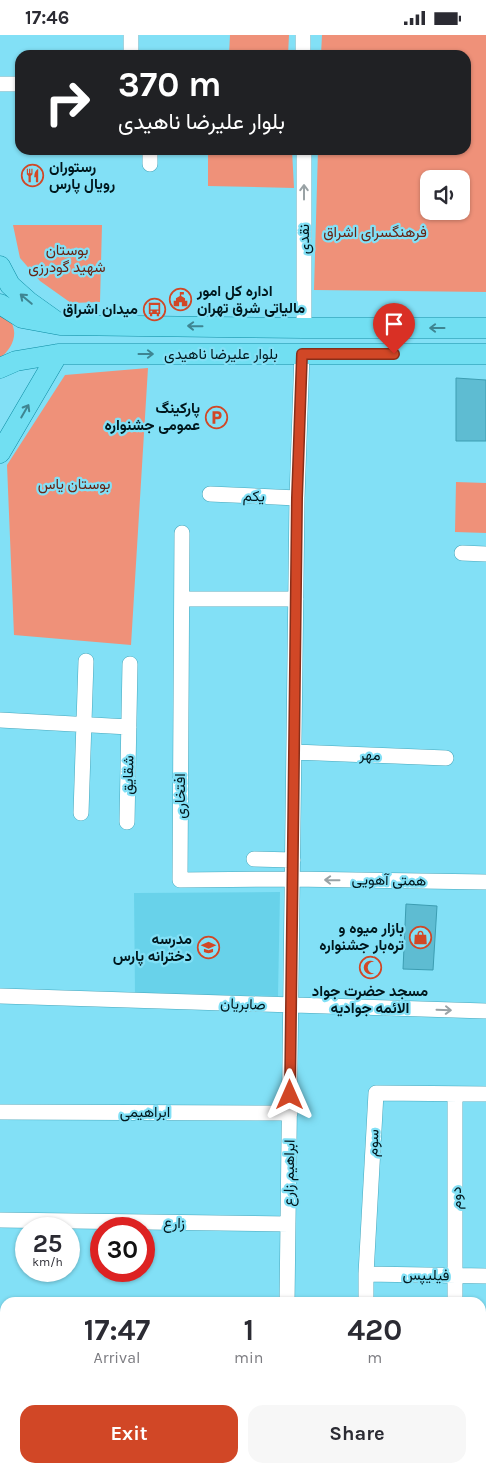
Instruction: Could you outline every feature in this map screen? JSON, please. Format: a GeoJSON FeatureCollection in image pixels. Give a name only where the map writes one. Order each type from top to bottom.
{"type":"FeatureCollection","features":[{"type":"Feature","properties":{"kind":"main road"},"geometry":{"type":"LineString","coordinates":[[0,266],[10,285],[60,325]]}},
{"type":"Feature","properties":{"kind":"main road","name":"بلوار علیرضا ناهیدی"},"geometry":{"type":"LineString","coordinates":[[0,304],[22,318],[60,325],[486,328]]}},
{"type":"Feature","properties":{"kind":"main road"},"geometry":{"type":"LineString","coordinates":[[237,354],[244,351],[250,341],[250,333],[246,327]]}},
{"type":"Feature","properties":{"kind":"main road"},"geometry":{"type":"LineString","coordinates":[[280,354],[274,350],[270,339],[282,327]]}},
{"type":"Feature","properties":{"kind":"main road","name":"بلوار علیرضا ناهیدی"},"geometry":{"type":"LineString","coordinates":[[8,364],[58,354],[486,354]]}},
{"type":"Feature","properties":{"kind":"main road"},"geometry":{"type":"LineString","coordinates":[[0,453],[58,354]]}},
{"type":"Feature","properties":{"kind":"street"},"geometry":{"type":"LineString","coordinates":[[131,35],[131,50]]}},
{"type":"Feature","properties":{"kind":"street"},"geometry":{"type":"LineString","coordinates":[[303,35],[303,50]]}},
{"type":"Feature","properties":{"kind":"street"},"geometry":{"type":"LineString","coordinates":[[0,84],[15,84]]}},
{"type":"Feature","properties":{"kind":"street","name":"نقدی"},"geometry":{"type":"LineString","coordinates":[[304,155],[304,328]]}},
{"type":"Feature","properties":{"kind":"street","name":"ابراهیم زارع"},"geometry":{"type":"LineString","coordinates":[[287,1297],[297,498],[302,354]]}},
{"type":"Feature","properties":{"kind":"street"},"geometry":{"type":"LineString","coordinates":[[431,354],[462,362],[486,363]]}},
{"type":"Feature","properties":{"kind":"street","name":"یکم"},"geometry":{"type":"LineString","coordinates":[[210,494],[297,498]]}},
{"type":"Feature","properties":{"kind":"street","name":"افتخاری"},"geometry":{"type":"LineString","coordinates":[[182,533],[180,880],[292,879]]}},
{"type":"Feature","properties":{"kind":"street"},"geometry":{"type":"LineString","coordinates":[[462,553],[486,554]]}},
{"type":"Feature","properties":{"kind":"street"},"geometry":{"type":"LineString","coordinates":[[182,599],[296,599]]}},
{"type":"Feature","properties":{"kind":"street"},"geometry":{"type":"LineString","coordinates":[[81,813],[86,661]]}},
{"type":"Feature","properties":{"kind":"street","name":"شقایق"},"geometry":{"type":"LineString","coordinates":[[127,822],[130,664]]}},
{"type":"Feature","properties":{"kind":"street"},"geometry":{"type":"LineString","coordinates":[[0,720],[129,727]]}},
{"type":"Feature","properties":{"kind":"street","name":"مهر"},"geometry":{"type":"LineString","coordinates":[[294,752],[446,758]]}},
{"type":"Feature","properties":{"kind":"street"},"geometry":{"type":"LineString","coordinates":[[254,859],[292,860]]}},
{"type":"Feature","properties":{"kind":"street","name":"همتی آهویی"},"geometry":{"type":"LineString","coordinates":[[292,879],[486,882]]}},
{"type":"Feature","properties":{"kind":"street","name":"صابریان"},"geometry":{"type":"LineString","coordinates":[[0,996],[486,1011]]}},
{"type":"Feature","properties":{"kind":"street","name":"سوم"},"geometry":{"type":"LineString","coordinates":[[366,1297],[376,1093],[486,1094]]}},
{"type":"Feature","properties":{"kind":"street","name":"دوم"},"geometry":{"type":"LineString","coordinates":[[455,1094],[456,1297]]}},
{"type":"Feature","properties":{"kind":"street","name":"ابراهیمی"},"geometry":{"type":"LineString","coordinates":[[0,1111],[290,1113]]}},
{"type":"Feature","properties":{"kind":"street","name":"زارع"},"geometry":{"type":"LineString","coordinates":[[0,1220],[288,1224]]}},
{"type":"Feature","properties":{"kind":"street","name":"فیلیپس"},"geometry":{"type":"LineString","coordinates":[[366,1274],[486,1276]]}},
{"type":"Feature","properties":{"kind":"shaded area"},"geometry":{"type":"Polygon","coordinates":[[[280,892],[278,996],[135,994],[134,893],[280,892]]]}},
{"type":"Feature","properties":{"kind":"green space"},"geometry":{"type":"Polygon","coordinates":[[[230,35],[289,35],[288,50],[229,50],[230,35]]]}},
{"type":"Feature","properties":{"kind":"green space","name":"فرهنگسرای اشراق"},"geometry":{"type":"Polygon","coordinates":[[[322,35],[486,35],[486,292],[314,290],[318,155],[471,155],[471,50],[321,50],[322,35]]]}},
{"type":"Feature","properties":{"kind":"green space"},"geometry":{"type":"Polygon","coordinates":[[[208,155],[292,155],[294,188],[208,186],[208,155]]]}},
{"type":"Feature","properties":{"kind":"green space","name":"بوستان شهید گودرزی"},"geometry":{"type":"Polygon","coordinates":[[[13,225],[102,225],[100,302],[71,303],[40,281],[20,258],[13,225]]]}},
{"type":"Feature","properties":{"kind":"green space"},"geometry":{"type":"Polygon","coordinates":[[[0,311],[12,324],[14,335],[8,350],[0,358],[0,311]]]}},
{"type":"Feature","properties":{"kind":"green space","name":"بوستان یاس"},"geometry":{"type":"Polygon","coordinates":[[[148,368],[131,645],[14,635],[7,465],[65,375],[148,368]]]}},
{"type":"Feature","properties":{"kind":"green space"},"geometry":{"type":"Polygon","coordinates":[[[456,482],[486,483],[486,533],[455,532],[456,482]]]}},
{"type":"Feature","properties":{"kind":"building"},"geometry":{"type":"Polygon","coordinates":[[[456,378],[486,380],[486,441],[456,441],[456,378]]]}},
{"type":"Feature","properties":{"kind":"building","name":"بازار میوه و تره‌بار جشنواره"},"geometry":{"type":"Polygon","coordinates":[[[406,904],[437,906],[433,970],[403,969],[406,904]]]}},
{"type":"Feature","properties":{"kind":"place","name":"رستوران رویال پارس"},"geometry":{"type":"Point","coordinates":[33,176]}},
{"type":"Feature","properties":{"kind":"place","name":"اداره کل امور مالیاتی شرق تهران"},"geometry":{"type":"Point","coordinates":[181,300]}},
{"type":"Feature","properties":{"kind":"place","name":"میدان اشراق"},"geometry":{"type":"Point","coordinates":[154,309]}},
{"type":"Feature","properties":{"kind":"place","name":"پارکینگ عمومی جشنواره"},"geometry":{"type":"Point","coordinates":[216,417]}},
{"type":"Feature","properties":{"kind":"place","name":"بازار میوه و تره‌بار جشنواره"},"geometry":{"type":"Point","coordinates":[420,937]}},
{"type":"Feature","properties":{"kind":"place","name":"مدرسه دخترانه پارس"},"geometry":{"type":"Point","coordinates":[208,948]}},
{"type":"Feature","properties":{"kind":"place","name":"مسجد حضرت جواد الائمه جوادیه"},"geometry":{"type":"Point","coordinates":[370,968]}},
{"type":"Feature","properties":{"kind":"route"},"geometry":{"type":"LineString","coordinates":[[290,1095],[297,498],[302,354],[394,354]]}}]}
